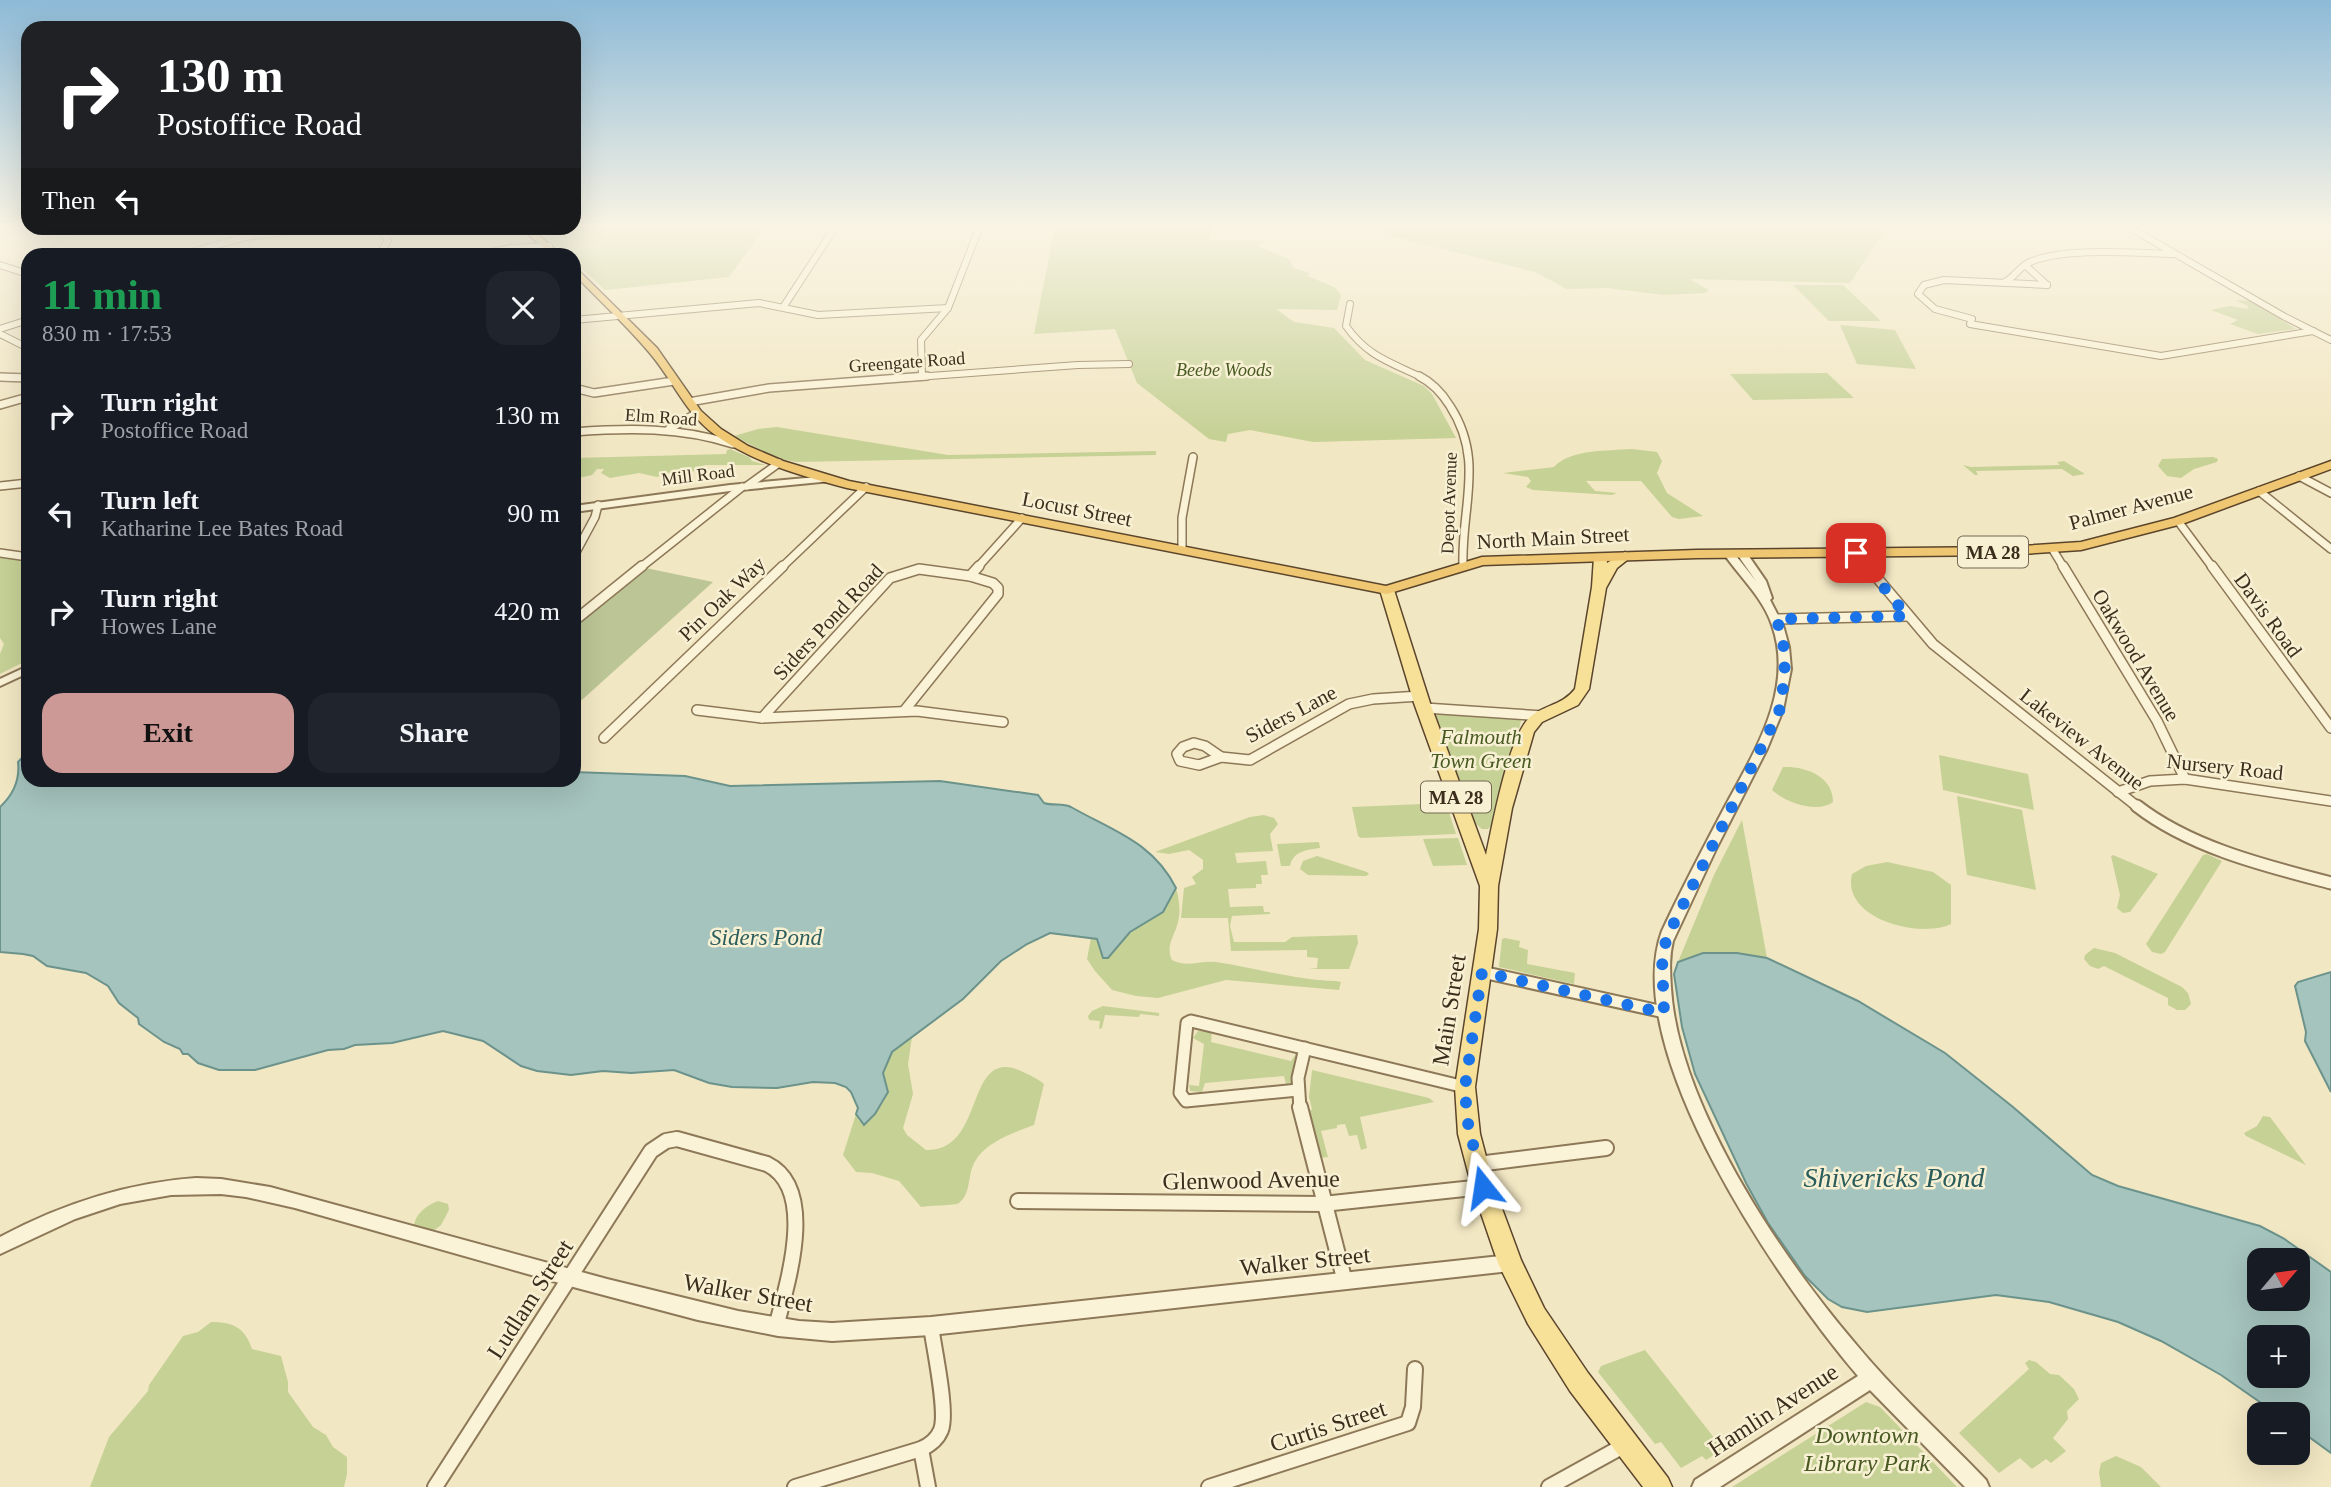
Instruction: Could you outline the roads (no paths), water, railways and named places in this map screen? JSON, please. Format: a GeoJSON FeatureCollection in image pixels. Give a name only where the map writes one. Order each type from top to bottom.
{"type":"FeatureCollection","features":[{"type":"Feature","properties":{"kind":"highway","name":"Locust Street"},"geometry":{"type":"LineString","coordinates":[[600,295],[653,351],[697,413],[725,437],[779,463],[828,480],[1387,590]]}},
{"type":"Feature","properties":{"kind":"highway","name":"Palmer Avenue"},"geometry":{"type":"LineString","coordinates":[[1642,555],[2053,550],[2103,542],[2178,521],[2331,465]]}},
{"type":"Feature","properties":{"kind":"highway","name":"North Main Street"},"geometry":{"type":"LineString","coordinates":[[1387,590],[1482,561],[1642,555]]}},
{"type":"Feature","properties":{"kind":"main road"},"geometry":{"type":"LineString","coordinates":[[1599,587],[1612,566],[1625,556]]}},
{"type":"Feature","properties":{"kind":"main road"},"geometry":{"type":"LineString","coordinates":[[1542,716],[1573,702],[1582,689],[1599,587],[1601,557]]}},
{"type":"Feature","properties":{"kind":"main road","name":"Main Street"},"geometry":{"type":"LineString","coordinates":[[1387,590],[1422,702],[1489,886],[1488,929],[1465,1087],[1467,1119],[1483,1187],[1510,1263],[1536,1316],[1552,1342],[1659,1487]]}},
{"type":"Feature","properties":{"kind":"main road","name":"MA 28"},"geometry":{"type":"LineString","coordinates":[[1489,886],[1502,822],[1527,731],[1542,716]]}},
{"type":"Feature","properties":{"kind":"main road"},"geometry":{"type":"LineString","coordinates":[[1474,847],[1490,836],[1502,822]]}},
{"type":"Feature","properties":{"kind":"street"},"geometry":{"type":"LineString","coordinates":[[785,306],[792,295]]}},
{"type":"Feature","properties":{"kind":"street"},"geometry":{"type":"LineString","coordinates":[[922,376],[921,340],[948,308],[953,295]]}},
{"type":"Feature","properties":{"kind":"street"},"geometry":{"type":"LineString","coordinates":[[1919,295],[1934,308],[1972,319],[1970,324],[2149,354],[2172,356],[2276,335],[2313,331]]}},
{"type":"Feature","properties":{"kind":"street"},"geometry":{"type":"LineString","coordinates":[[2250,295],[2331,340]]}},
{"type":"Feature","properties":{"kind":"street"},"geometry":{"type":"LineString","coordinates":[[581,320],[759,303],[785,306],[798,313],[818,315],[948,308]]}},
{"type":"Feature","properties":{"kind":"street","name":"Depot Avenue"},"geometry":{"type":"LineString","coordinates":[[1350,304],[1346,326],[1356,341],[1377,359],[1436,386],[1453,410],[1467,442],[1470,457],[1461,547],[1462,565]]}},
{"type":"Feature","properties":{"kind":"street"},"geometry":{"type":"LineString","coordinates":[[0,331],[21,323]]}},
{"type":"Feature","properties":{"kind":"street"},"geometry":{"type":"LineString","coordinates":[[0,331],[21,344]]}},
{"type":"Feature","properties":{"kind":"street","name":"Greengate Road"},"geometry":{"type":"LineString","coordinates":[[688,402],[769,388],[1129,364]]}},
{"type":"Feature","properties":{"kind":"street"},"geometry":{"type":"LineString","coordinates":[[0,377],[21,378]]}},
{"type":"Feature","properties":{"kind":"street"},"geometry":{"type":"LineString","coordinates":[[581,390],[594,393],[674,381]]}},
{"type":"Feature","properties":{"kind":"street"},"geometry":{"type":"LineString","coordinates":[[0,405],[21,399]]}},
{"type":"Feature","properties":{"kind":"street"},"geometry":{"type":"LineString","coordinates":[[668,429],[697,413]]}},
{"type":"Feature","properties":{"kind":"street","name":"Elm Road"},"geometry":{"type":"LineString","coordinates":[[581,432],[668,429],[706,435],[744,448]]}},
{"type":"Feature","properties":{"kind":"street"},"geometry":{"type":"LineString","coordinates":[[1182,549],[1182,518],[1193,457]]}},
{"type":"Feature","properties":{"kind":"street"},"geometry":{"type":"LineString","coordinates":[[581,615],[744,486],[779,463]]}},
{"type":"Feature","properties":{"kind":"street"},"geometry":{"type":"LineString","coordinates":[[2299,476],[2331,493]]}},
{"type":"Feature","properties":{"kind":"street","name":"Mill Road"},"geometry":{"type":"LineString","coordinates":[[581,508],[744,486],[828,480]]}},
{"type":"Feature","properties":{"kind":"street"},"geometry":{"type":"LineString","coordinates":[[0,485],[21,484]]}},
{"type":"Feature","properties":{"kind":"street","name":"Pin Oak Way"},"geometry":{"type":"LineString","coordinates":[[604,738],[866,487]]}},
{"type":"Feature","properties":{"kind":"street"},"geometry":{"type":"LineString","coordinates":[[2259,491],[2331,549]]}},
{"type":"Feature","properties":{"kind":"street"},"geometry":{"type":"LineString","coordinates":[[581,543],[595,517],[598,505]]}},
{"type":"Feature","properties":{"kind":"street"},"geometry":{"type":"LineString","coordinates":[[970,576],[1022,518]]}},
{"type":"Feature","properties":{"kind":"street","name":"Davis Road"},"geometry":{"type":"LineString","coordinates":[[2178,521],[2331,728]]}},
{"type":"Feature","properties":{"kind":"street","name":"Oakwood Avenue"},"geometry":{"type":"LineString","coordinates":[[2053,550],[2157,721],[2185,779]]}},
{"type":"Feature","properties":{"kind":"street","name":"Lakeview Avenue"},"geometry":{"type":"LineString","coordinates":[[1856,553],[1907,616],[1955,662],[2118,792],[2168,827],[2197,841],[2262,864],[2331,883]]}},
{"type":"Feature","properties":{"kind":"street"},"geometry":{"type":"LineString","coordinates":[[0,554],[21,556]]}},
{"type":"Feature","properties":{"kind":"street"},"geometry":{"type":"LineString","coordinates":[[1736,554],[1775,617],[1782,640],[1786,680],[1779,712],[1667,937],[1662,957],[1664,1013],[1693,1100],[1734,1182],[1808,1297],[1873,1377],[1979,1487]]}},
{"type":"Feature","properties":{"kind":"street","name":"Siders Pond Road"},"geometry":{"type":"LineString","coordinates":[[762,718],[890,578],[903,570],[916,568],[970,576],[993,583],[998,588],[998,594],[904,711]]}},
{"type":"Feature","properties":{"kind":"street"},"geometry":{"type":"LineString","coordinates":[[1775,617],[1907,616]]}},
{"type":"Feature","properties":{"kind":"street"},"geometry":{"type":"LineString","coordinates":[[0,683],[21,672]]}},
{"type":"Feature","properties":{"kind":"street","name":"Siders Lane"},"geometry":{"type":"LineString","coordinates":[[1221,757],[1254,758],[1349,704],[1373,699],[1542,716]]}},
{"type":"Feature","properties":{"kind":"street","name":"Siders Pond Road"},"geometry":{"type":"LineString","coordinates":[[697,710],[762,718],[904,711],[1003,722]]}},
{"type":"Feature","properties":{"kind":"street","name":"Nursery Road"},"geometry":{"type":"LineString","coordinates":[[2118,792],[2150,780],[2185,779],[2331,801]]}},
{"type":"Feature","properties":{"kind":"street"},"geometry":{"type":"LineString","coordinates":[[1482,972],[1664,1013]]}},
{"type":"Feature","properties":{"kind":"street"},"geometry":{"type":"LineString","coordinates":[[1298,1090],[1186,1101],[1180,1093],[1180,1077],[1187,1023],[1191,1021],[1465,1087]]}},
{"type":"Feature","properties":{"kind":"street"},"geometry":{"type":"LineString","coordinates":[[1304,1048],[1298,1090],[1301,1115],[1345,1282]]}},
{"type":"Feature","properties":{"kind":"street","name":"Ludlam Street"},"geometry":{"type":"LineString","coordinates":[[435,1487],[652,1151],[666,1141],[677,1139],[767,1164],[776,1168],[788,1180],[794,1197],[795,1223],[785,1292],[776,1327]]}},
{"type":"Feature","properties":{"kind":"street"},"geometry":{"type":"LineString","coordinates":[[1477,1164],[1606,1148]]}},
{"type":"Feature","properties":{"kind":"street","name":"Walker Street"},"geometry":{"type":"LineString","coordinates":[[0,1246],[57,1219],[116,1198],[170,1188],[217,1186],[298,1202],[571,1279],[719,1317],[776,1327],[847,1332],[931,1326],[1510,1263]]}},
{"type":"Feature","properties":{"kind":"street","name":"Glenwood Avenue"},"geometry":{"type":"LineString","coordinates":[[1018,1201],[1323,1204],[1483,1187]]}},
{"type":"Feature","properties":{"kind":"street"},"geometry":{"type":"LineString","coordinates":[[795,1487],[921,1449],[936,1439],[943,1423],[931,1326]]}},
{"type":"Feature","properties":{"kind":"street","name":"Curtis Street"},"geometry":{"type":"LineString","coordinates":[[1209,1487],[1408,1423],[1413,1407],[1415,1368]]}},
{"type":"Feature","properties":{"kind":"street","name":"Hamlin Avenue"},"geometry":{"type":"LineString","coordinates":[[1702,1487],[1873,1377]]}},
{"type":"Feature","properties":{"kind":"street"},"geometry":{"type":"LineString","coordinates":[[1549,1487],[1627,1444]]}},
{"type":"Feature","properties":{"kind":"street"},"geometry":{"type":"LineString","coordinates":[[921,1449],[928,1487]]}},
{"type":"Feature","properties":{"kind":"water","name":"Siders Pond"},"geometry":{"type":"Polygon","coordinates":[[[21,759],[21,787],[581,787],[581,772],[685,776],[730,786],[940,781],[1038,795],[1044,803],[1071,807],[1144,848],[1167,872],[1176,888],[1163,912],[1130,932],[1108,958],[1103,958],[1097,939],[1050,933],[1001,961],[963,999],[892,1052],[883,1073],[888,1092],[875,1114],[864,1125],[856,1114],[858,1108],[851,1092],[835,1083],[813,1082],[777,1088],[732,1087],[709,1083],[674,1070],[631,1073],[603,1071],[571,1075],[537,1071],[521,1066],[483,1041],[443,1031],[392,1043],[328,1050],[255,1070],[219,1070],[198,1063],[139,1024],[138,1018],[119,1003],[108,986],[86,973],[47,966],[33,956],[0,952],[0,807],[15,786],[18,762],[21,759]]]}},
{"type":"Feature","properties":{"kind":"water","name":"Shivericks Pond"},"geometry":{"type":"Polygon","coordinates":[[[1703,953],[1737,953],[1767,958],[1858,1001],[1945,1053],[2092,1175],[2118,1186],[2260,1226],[2283,1238],[2297,1248],[2247,1248],[2247,1311],[2310,1311],[2310,1257],[2331,1272],[2331,1453],[2310,1438],[2310,1402],[2260,1402],[2221,1375],[2161,1341],[2118,1322],[2049,1302],[1996,1295],[1867,1312],[1842,1307],[1828,1299],[1805,1276],[1768,1223],[1746,1183],[1695,1074],[1682,1027],[1674,974],[1678,962],[1703,953]]]}},
{"type":"Feature","properties":{"kind":"water"},"geometry":{"type":"Polygon","coordinates":[[[2331,972],[2331,1092],[2305,1041],[2306,1032],[2295,986],[2298,982],[2331,972]]]}},
{"type":"Feature","properties":{"kind":"park label","name":"Beebe Woods"},"geometry":{"type":"Point","coordinates":[1224,370]}},
{"type":"Feature","properties":{"kind":"park label","name":"Falmouth Town Green"},"geometry":{"type":"Point","coordinates":[1481,749]}},
{"type":"Feature","properties":{"kind":"park label","name":"Downtown Library Park"},"geometry":{"type":"Point","coordinates":[1867,1449]}}]}
